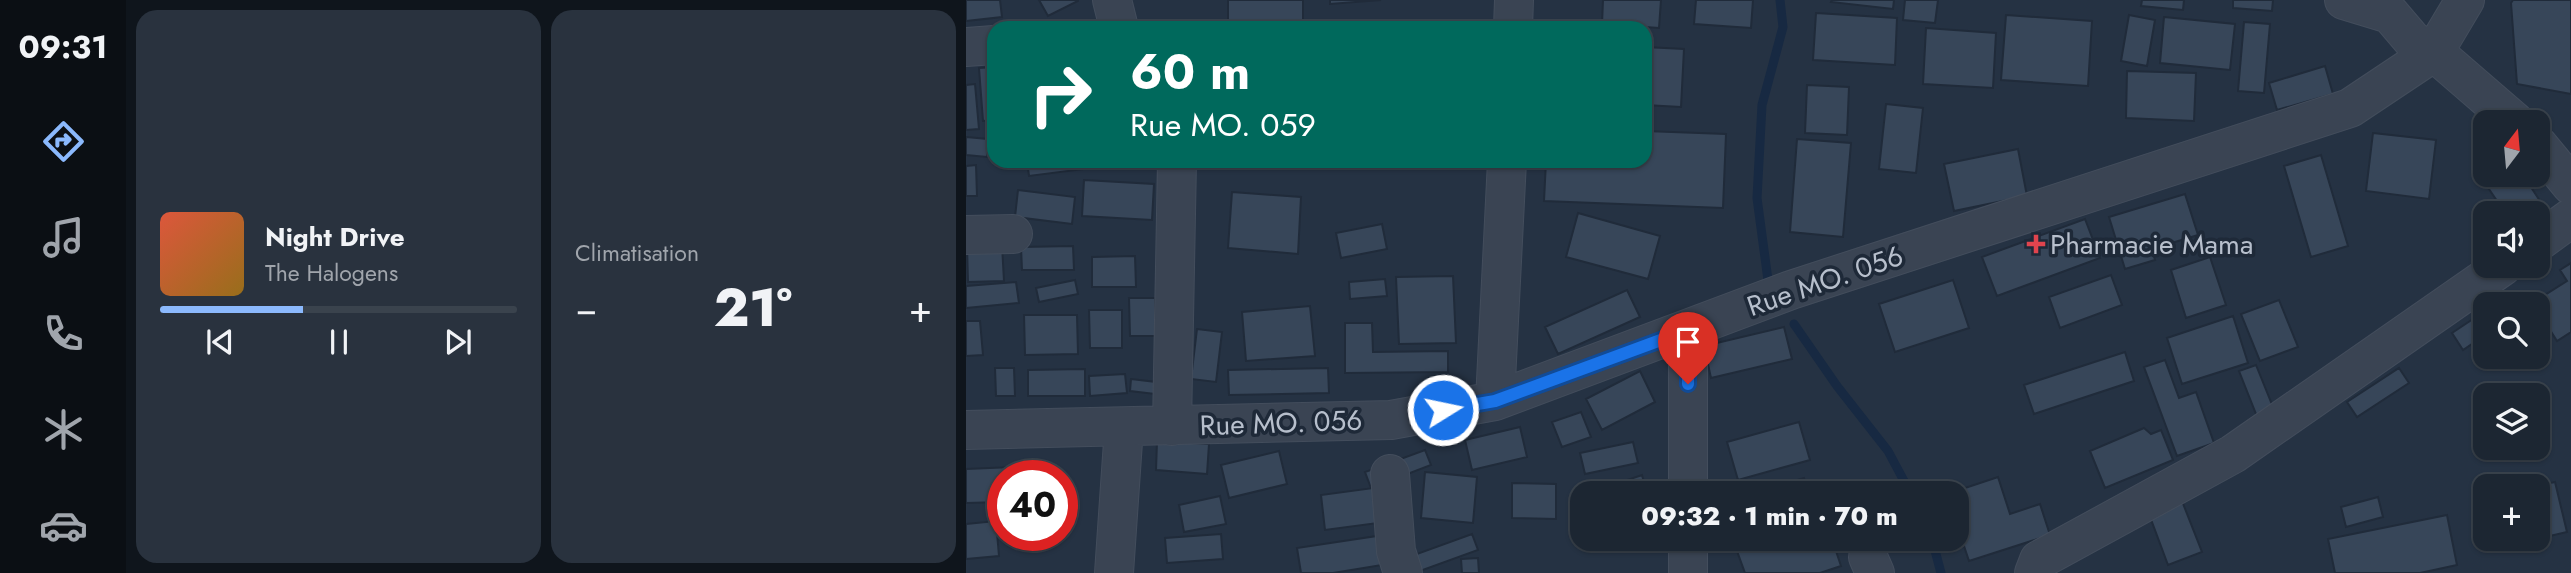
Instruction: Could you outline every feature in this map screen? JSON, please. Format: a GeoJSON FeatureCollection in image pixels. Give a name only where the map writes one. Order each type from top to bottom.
{"type":"FeatureCollection","features":[{"type":"Feature","properties":{"kind":"street"},"geometry":{"type":"LineString","coordinates":[[1112,0],[1117,21]]}},
{"type":"Feature","properties":{"kind":"street"},"geometry":{"type":"LineString","coordinates":[[1513,21],[1514,0]]}},
{"type":"Feature","properties":{"kind":"street"},"geometry":{"type":"LineString","coordinates":[[2344,0],[2390,14],[2413,41],[2434,52],[2501,110]]}},
{"type":"Feature","properties":{"kind":"street","name":"Rue MO. 056"},"geometry":{"type":"LineString","coordinates":[[966,430],[1391,420],[1495,401],[1791,290],[2350,108],[2434,52],[2465,0]]}},
{"type":"Feature","properties":{"kind":"street"},"geometry":{"type":"LineString","coordinates":[[966,47],[987,46]]}},
{"type":"Feature","properties":{"kind":"street"},"geometry":{"type":"LineString","coordinates":[[2550,137],[2571,138]]}},
{"type":"Feature","properties":{"kind":"street"},"geometry":{"type":"LineString","coordinates":[[2550,160],[2571,185]]}},
{"type":"Feature","properties":{"kind":"street"},"geometry":{"type":"LineString","coordinates":[[1172,426],[1177,168]]}},
{"type":"Feature","properties":{"kind":"street"},"geometry":{"type":"LineString","coordinates":[[1495,401],[1507,168]]}},
{"type":"Feature","properties":{"kind":"street"},"geometry":{"type":"LineString","coordinates":[[2550,233],[2571,218]]}},
{"type":"Feature","properties":{"kind":"street"},"geometry":{"type":"LineString","coordinates":[[966,236],[1013,234]]}},
{"type":"Feature","properties":{"kind":"street"},"geometry":{"type":"LineString","coordinates":[[2034,573],[2039,560],[2233,454],[2485,278]]}},
{"type":"Feature","properties":{"kind":"street"},"geometry":{"type":"LineString","coordinates":[[1688,330],[1688,481]]}},
{"type":"Feature","properties":{"kind":"street"},"geometry":{"type":"LineString","coordinates":[[1114,573],[1124,427]]}},
{"type":"Feature","properties":{"kind":"street"},"geometry":{"type":"LineString","coordinates":[[1390,474],[1396,551],[1403,573]]}},
{"type":"Feature","properties":{"kind":"street"},"geometry":{"type":"LineString","coordinates":[[1688,551],[1688,573]]}},
{"type":"Feature","properties":{"kind":"building"},"geometry":{"type":"Polygon","coordinates":[[[966,0],[1000,0],[1002,17],[966,21],[966,0]]]}},
{"type":"Feature","properties":{"kind":"building"},"geometry":{"type":"Polygon","coordinates":[[[1039,0],[1078,0],[1078,1],[1048,16],[1039,0]]]}},
{"type":"Feature","properties":{"kind":"building"},"geometry":{"type":"Polygon","coordinates":[[[1228,0],[1303,0],[1303,21],[1228,21],[1228,0]]]}},
{"type":"Feature","properties":{"kind":"building"},"geometry":{"type":"Polygon","coordinates":[[[1330,0],[1381,0],[1330,4],[1330,0]]]}},
{"type":"Feature","properties":{"kind":"building"},"geometry":{"type":"Polygon","coordinates":[[[1603,0],[1661,0],[1659,28],[1652,28],[1652,21],[1602,21],[1603,0]]]}},
{"type":"Feature","properties":{"kind":"building"},"geometry":{"type":"Polygon","coordinates":[[[1696,0],[1753,0],[1751,28],[1694,24],[1696,0]]]}},
{"type":"Feature","properties":{"kind":"building"},"geometry":{"type":"Polygon","coordinates":[[[1894,0],[1893,9],[1831,2],[1894,0]]]}},
{"type":"Feature","properties":{"kind":"building"},"geometry":{"type":"Polygon","coordinates":[[[1905,0],[1938,0],[1935,23],[1903,20],[1905,0]]]}},
{"type":"Feature","properties":{"kind":"building"},"geometry":{"type":"Polygon","coordinates":[[[2142,0],[2184,0],[2183,10],[2141,6],[2142,0]]]}},
{"type":"Feature","properties":{"kind":"building"},"geometry":{"type":"Polygon","coordinates":[[[2233,0],[2273,0],[2272,11],[2233,8],[2233,0]]]}},
{"type":"Feature","properties":{"kind":"building"},"geometry":{"type":"Polygon","coordinates":[[[2513,0],[2571,0],[2571,94],[2517,84],[2511,3],[2513,0]]]}},
{"type":"Feature","properties":{"kind":"building"},"geometry":{"type":"Polygon","coordinates":[[[1816,13],[1897,18],[1895,65],[1813,60],[1816,13]]]}},
{"type":"Feature","properties":{"kind":"building"},"geometry":{"type":"Polygon","coordinates":[[[2006,15],[2092,21],[2088,86],[2001,80],[2006,15]]]}},
{"type":"Feature","properties":{"kind":"building"},"geometry":{"type":"Polygon","coordinates":[[[2129,15],[2155,20],[2147,66],[2121,61],[2129,15]]]}},
{"type":"Feature","properties":{"kind":"building"},"geometry":{"type":"Polygon","coordinates":[[[2164,17],[2235,24],[2230,70],[2160,63],[2164,17]]]}},
{"type":"Feature","properties":{"kind":"building"},"geometry":{"type":"Polygon","coordinates":[[[2244,22],[2270,24],[2264,93],[2238,91],[2244,22]]]}},
{"type":"Feature","properties":{"kind":"building"},"geometry":{"type":"Polygon","coordinates":[[[1926,28],[1996,33],[1993,88],[1923,84],[1926,28]]]}},
{"type":"Feature","properties":{"kind":"building"},"geometry":{"type":"Polygon","coordinates":[[[1652,47],[1684,49],[1681,107],[1652,105],[1652,47]]]}},
{"type":"Feature","properties":{"kind":"building"},"geometry":{"type":"Polygon","coordinates":[[[2325,66],[2333,94],[2277,110],[2269,83],[2325,66]]]}},
{"type":"Feature","properties":{"kind":"building"},"geometry":{"type":"Polygon","coordinates":[[[987,67],[987,121],[983,121],[979,68],[987,67]]]}},
{"type":"Feature","properties":{"kind":"building"},"geometry":{"type":"Polygon","coordinates":[[[2127,71],[2196,73],[2194,121],[2126,118],[2127,71]]]}},
{"type":"Feature","properties":{"kind":"building"},"geometry":{"type":"Polygon","coordinates":[[[975,84],[979,129],[966,130],[966,85],[975,84]]]}},
{"type":"Feature","properties":{"kind":"building"},"geometry":{"type":"Polygon","coordinates":[[[1807,85],[1849,87],[1847,135],[1805,133],[1807,85]]]}},
{"type":"Feature","properties":{"kind":"building"},"geometry":{"type":"Polygon","coordinates":[[[1886,104],[1923,108],[1916,173],[1879,169],[1886,104]]]}},
{"type":"Feature","properties":{"kind":"building"},"geometry":{"type":"Polygon","coordinates":[[[1652,131],[1726,134],[1723,208],[1544,201],[1546,168],[1652,168],[1652,131]]]}},
{"type":"Feature","properties":{"kind":"building"},"geometry":{"type":"Polygon","coordinates":[[[2373,133],[2436,140],[2429,199],[2366,191],[2373,133]]]}},
{"type":"Feature","properties":{"kind":"building"},"geometry":{"type":"Polygon","coordinates":[[[966,137],[987,139],[987,157],[966,155],[966,137]]]}},
{"type":"Feature","properties":{"kind":"building"},"geometry":{"type":"Polygon","coordinates":[[[1797,139],[1851,143],[1843,237],[1790,232],[1797,139]]]}},
{"type":"Feature","properties":{"kind":"building"},"geometry":{"type":"Polygon","coordinates":[[[2018,149],[2027,196],[1954,211],[1944,164],[2018,149]]]}},
{"type":"Feature","properties":{"kind":"building"},"geometry":{"type":"Polygon","coordinates":[[[2321,155],[2348,246],[2311,257],[2284,166],[2321,155]]]}},
{"type":"Feature","properties":{"kind":"building"},"geometry":{"type":"Polygon","coordinates":[[[976,165],[977,196],[966,196],[966,166],[976,165]]]}},
{"type":"Feature","properties":{"kind":"building"},"geometry":{"type":"Polygon","coordinates":[[[1028,168],[1084,168],[1084,169],[1029,176],[1028,168]]]}},
{"type":"Feature","properties":{"kind":"building"},"geometry":{"type":"Polygon","coordinates":[[[1084,180],[1154,184],[1152,220],[1082,216],[1084,180]]]}},
{"type":"Feature","properties":{"kind":"building"},"geometry":{"type":"Polygon","coordinates":[[[2488,187],[2531,187],[2540,201],[2497,201],[2488,187]]]}},
{"type":"Feature","properties":{"kind":"building"},"geometry":{"type":"Polygon","coordinates":[[[1018,190],[1075,197],[1072,224],[1015,217],[1018,190]]]}},
{"type":"Feature","properties":{"kind":"building"},"geometry":{"type":"Polygon","coordinates":[[[1232,192],[1301,197],[1298,254],[1228,248],[1232,192]]]}},
{"type":"Feature","properties":{"kind":"building"},"geometry":{"type":"Polygon","coordinates":[[[2185,194],[2198,235],[2152,249],[2155,260],[2125,269],[2109,217],[2185,194]]]}},
{"type":"Feature","properties":{"kind":"building"},"geometry":{"type":"Polygon","coordinates":[[[1578,213],[1660,236],[1648,279],[1566,257],[1578,213]]]}},
{"type":"Feature","properties":{"kind":"building"},"geometry":{"type":"Polygon","coordinates":[[[2085,219],[2100,258],[1997,296],[1982,257],[2085,219]]]}},
{"type":"Feature","properties":{"kind":"building"},"geometry":{"type":"Polygon","coordinates":[[[1382,224],[1387,249],[1341,258],[1336,233],[1382,224]]]}},
{"type":"Feature","properties":{"kind":"building"},"geometry":{"type":"Polygon","coordinates":[[[1002,245],[1004,281],[968,282],[967,246],[1002,245]]]}},
{"type":"Feature","properties":{"kind":"building"},"geometry":{"type":"Polygon","coordinates":[[[1073,246],[1074,270],[1022,270],[1021,247],[1073,246]]]}},
{"type":"Feature","properties":{"kind":"building"},"geometry":{"type":"Polygon","coordinates":[[[1135,256],[1136,287],[1092,287],[1092,257],[1135,256]]]}},
{"type":"Feature","properties":{"kind":"building"},"geometry":{"type":"Polygon","coordinates":[[[2210,257],[2226,305],[2186,318],[2171,270],[2210,257]]]}},
{"type":"Feature","properties":{"kind":"building"},"geometry":{"type":"Polygon","coordinates":[[[2571,263],[2571,332],[2557,341],[2550,330],[2550,292],[2567,281],[2560,270],[2571,263]]]}},
{"type":"Feature","properties":{"kind":"building"},"geometry":{"type":"Polygon","coordinates":[[[2111,275],[2122,305],[2060,328],[2049,297],[2111,275]]]}},
{"type":"Feature","properties":{"kind":"building"},"geometry":{"type":"Polygon","coordinates":[[[1453,276],[1456,343],[1399,344],[1396,277],[1453,276]]]}},
{"type":"Feature","properties":{"kind":"building"},"geometry":{"type":"Polygon","coordinates":[[[1385,279],[1387,296],[1350,299],[1349,282],[1385,279]]]}},
{"type":"Feature","properties":{"kind":"building"},"geometry":{"type":"Polygon","coordinates":[[[1075,280],[1078,294],[1039,302],[1036,288],[1075,280]]]}},
{"type":"Feature","properties":{"kind":"building"},"geometry":{"type":"Polygon","coordinates":[[[1953,280],[1969,328],[1895,352],[1879,304],[1953,280]]]}},
{"type":"Feature","properties":{"kind":"building"},"geometry":{"type":"Polygon","coordinates":[[[1016,282],[1019,303],[966,308],[966,286],[1016,282]]]}},
{"type":"Feature","properties":{"kind":"building"},"geometry":{"type":"Polygon","coordinates":[[[1627,290],[1640,317],[1558,354],[1545,327],[1627,290]]]}},
{"type":"Feature","properties":{"kind":"building"},"geometry":{"type":"Polygon","coordinates":[[[1129,298],[1155,298],[1155,336],[1130,336],[1129,298]]]}},
{"type":"Feature","properties":{"kind":"building"},"geometry":{"type":"Polygon","coordinates":[[[2279,300],[2298,347],[2260,361],[2241,314],[2279,300]]]}},
{"type":"Feature","properties":{"kind":"building"},"geometry":{"type":"Polygon","coordinates":[[[1310,306],[1315,356],[1246,361],[1242,312],[1310,306]]]}},
{"type":"Feature","properties":{"kind":"building"},"geometry":{"type":"Polygon","coordinates":[[[1089,310],[1122,310],[1122,348],[1090,348],[1089,310]]]}},
{"type":"Feature","properties":{"kind":"building"},"geometry":{"type":"Polygon","coordinates":[[[1024,315],[1077,315],[1078,354],[1025,355],[1024,315]]]}},
{"type":"Feature","properties":{"kind":"building"},"geometry":{"type":"Polygon","coordinates":[[[2233,316],[2248,363],[2182,384],[2167,338],[2233,316]]]}},
{"type":"Feature","properties":{"kind":"building"},"geometry":{"type":"Polygon","coordinates":[[[2473,319],[2473,343],[2463,350],[2452,333],[2473,319]]]}},
{"type":"Feature","properties":{"kind":"building"},"geometry":{"type":"Polygon","coordinates":[[[966,321],[980,321],[983,355],[966,356],[966,321]]]}},
{"type":"Feature","properties":{"kind":"building"},"geometry":{"type":"Polygon","coordinates":[[[1345,323],[1372,323],[1373,352],[1448,351],[1448,372],[1345,373],[1345,323]]]}},
{"type":"Feature","properties":{"kind":"building"},"geometry":{"type":"Polygon","coordinates":[[[1784,327],[1792,359],[1711,378],[1704,346],[1784,327]]]}},
{"type":"Feature","properties":{"kind":"building"},"geometry":{"type":"Polygon","coordinates":[[[1197,329],[1222,332],[1216,382],[1191,379],[1197,329]]]}},
{"type":"Feature","properties":{"kind":"building"},"geometry":{"type":"Polygon","coordinates":[[[2125,352],[2134,381],[2034,414],[2024,385],[2125,352]]]}},
{"type":"Feature","properties":{"kind":"building"},"geometry":{"type":"Polygon","coordinates":[[[2165,360],[2179,398],[2196,392],[2214,443],[2177,456],[2144,367],[2165,360]]]}},
{"type":"Feature","properties":{"kind":"building"},"geometry":{"type":"Polygon","coordinates":[[[2256,365],[2275,412],[2258,419],[2239,371],[2256,365]]]}},
{"type":"Feature","properties":{"kind":"building"},"geometry":{"type":"Polygon","coordinates":[[[995,368],[1014,368],[1015,396],[996,396],[995,368]]]}},
{"type":"Feature","properties":{"kind":"building"},"geometry":{"type":"Polygon","coordinates":[[[1328,368],[1329,393],[1229,395],[1228,370],[1328,368]]]}},
{"type":"Feature","properties":{"kind":"building"},"geometry":{"type":"Polygon","coordinates":[[[2399,368],[2409,383],[2357,417],[2347,402],[2399,368]]]}},
{"type":"Feature","properties":{"kind":"building"},"geometry":{"type":"Polygon","coordinates":[[[1085,369],[1085,396],[1028,396],[1028,370],[1085,369]]]}},
{"type":"Feature","properties":{"kind":"building"},"geometry":{"type":"Polygon","coordinates":[[[1640,371],[1655,402],[1602,430],[1586,399],[1640,371]]]}},
{"type":"Feature","properties":{"kind":"building"},"geometry":{"type":"Polygon","coordinates":[[[1125,374],[1127,393],[1090,396],[1089,376],[1125,374]]]}},
{"type":"Feature","properties":{"kind":"building"},"geometry":{"type":"Polygon","coordinates":[[[1131,379],[1156,382],[1155,394],[1130,391],[1131,379]]]}},
{"type":"Feature","properties":{"kind":"building"},"geometry":{"type":"Polygon","coordinates":[[[1581,412],[1591,437],[1562,447],[1552,422],[1581,412]]]}},
{"type":"Feature","properties":{"kind":"building"},"geometry":{"type":"Polygon","coordinates":[[[1799,422],[1810,460],[1738,480],[1727,442],[1799,422]]]}},
{"type":"Feature","properties":{"kind":"building"},"geometry":{"type":"Polygon","coordinates":[[[1520,427],[1527,457],[1472,470],[1465,440],[1520,427]]]}},
{"type":"Feature","properties":{"kind":"building"},"geometry":{"type":"Polygon","coordinates":[[[2144,428],[2151,434],[2161,430],[2173,460],[2105,488],[2090,451],[2144,428]]]}},
{"type":"Feature","properties":{"kind":"building"},"geometry":{"type":"Polygon","coordinates":[[[1157,441],[1209,444],[1207,474],[1156,470],[1157,441]]]}},
{"type":"Feature","properties":{"kind":"building"},"geometry":{"type":"Polygon","coordinates":[[[1633,442],[1638,463],[1585,474],[1580,453],[1633,442]]]}},
{"type":"Feature","properties":{"kind":"building"},"geometry":{"type":"Polygon","coordinates":[[[1425,450],[1431,465],[1371,488],[1365,472],[1425,450]]]}},
{"type":"Feature","properties":{"kind":"building"},"geometry":{"type":"Polygon","coordinates":[[[1279,451],[1287,484],[1229,498],[1221,465],[1279,451]]]}},
{"type":"Feature","properties":{"kind":"building"},"geometry":{"type":"Polygon","coordinates":[[[987,468],[987,502],[966,503],[966,469],[987,468]]]}},
{"type":"Feature","properties":{"kind":"building"},"geometry":{"type":"Polygon","coordinates":[[[1425,472],[1477,477],[1473,523],[1421,518],[1425,472]]]}},
{"type":"Feature","properties":{"kind":"building"},"geometry":{"type":"Polygon","coordinates":[[[1642,475],[1644,481],[1624,481],[1642,475]]]}},
{"type":"Feature","properties":{"kind":"building"},"geometry":{"type":"Polygon","coordinates":[[[1998,477],[2010,514],[2040,504],[2050,535],[1969,561],[1966,551],[1969,551],[1969,487],[1998,477]]]}},
{"type":"Feature","properties":{"kind":"building"},"geometry":{"type":"Polygon","coordinates":[[[2555,482],[2567,532],[2550,536],[2550,483],[2555,482]]]}},
{"type":"Feature","properties":{"kind":"building"},"geometry":{"type":"Polygon","coordinates":[[[1512,483],[1556,484],[1556,519],[1512,518],[1512,483]]]}},
{"type":"Feature","properties":{"kind":"building"},"geometry":{"type":"Polygon","coordinates":[[[1373,488],[1378,523],[1325,530],[1321,495],[1373,488]]]}},
{"type":"Feature","properties":{"kind":"building"},"geometry":{"type":"Polygon","coordinates":[[[1220,496],[1226,524],[1184,532],[1179,505],[1220,496]]]}},
{"type":"Feature","properties":{"kind":"building"},"geometry":{"type":"Polygon","coordinates":[[[2378,497],[2383,517],[2346,527],[2341,507],[2378,497]]]}},
{"type":"Feature","properties":{"kind":"building"},"geometry":{"type":"Polygon","coordinates":[[[2182,501],[2202,552],[2168,565],[2149,514],[2182,501]]]}},
{"type":"Feature","properties":{"kind":"building"},"geometry":{"type":"Polygon","coordinates":[[[2447,515],[2457,565],[2420,573],[2335,573],[2328,539],[2447,515]]]}},
{"type":"Feature","properties":{"kind":"building"},"geometry":{"type":"Polygon","coordinates":[[[987,522],[987,551],[999,551],[999,556],[966,559],[966,524],[987,522]]]}},
{"type":"Feature","properties":{"kind":"building"},"geometry":{"type":"Polygon","coordinates":[[[1221,534],[1223,559],[1167,563],[1165,538],[1221,534]]]}},
{"type":"Feature","properties":{"kind":"building"},"geometry":{"type":"Polygon","coordinates":[[[1472,534],[1478,550],[1420,571],[1414,555],[1472,534]]]}},
{"type":"Feature","properties":{"kind":"building"},"geometry":{"type":"Polygon","coordinates":[[[1377,536],[1382,565],[1333,573],[1301,573],[1297,548],[1377,536]]]}},
{"type":"Feature","properties":{"kind":"building"},"geometry":{"type":"Polygon","coordinates":[[[1737,551],[1836,551],[1841,566],[1820,573],[1745,573],[1737,551]]]}},
{"type":"Feature","properties":{"kind":"building"},"geometry":{"type":"Polygon","coordinates":[[[1478,558],[1479,573],[1462,573],[1461,559],[1478,558]]]}},
{"type":"Feature","properties":{"kind":"waterway"},"geometry":{"type":"LineString","coordinates":[[1768,280],[1757,198],[1762,105],[1783,27],[1780,0]]}},
{"type":"Feature","properties":{"kind":"waterway"},"geometry":{"type":"LineString","coordinates":[[1794,324],[1837,386],[1888,451],[1904,481]]}},
{"type":"Feature","properties":{"kind":"waterway"},"geometry":{"type":"LineString","coordinates":[[1935,551],[1941,573]]}},
{"type":"Feature","properties":{"kind":"place","name":"Pharmacie Mama"},"geometry":{"type":"Point","coordinates":[2036,244]}},
{"type":"Feature","properties":{"kind":"route"},"geometry":{"type":"LineString","coordinates":[[1443,410],[1495,401],[1688,330],[1688,384]]}}]}
